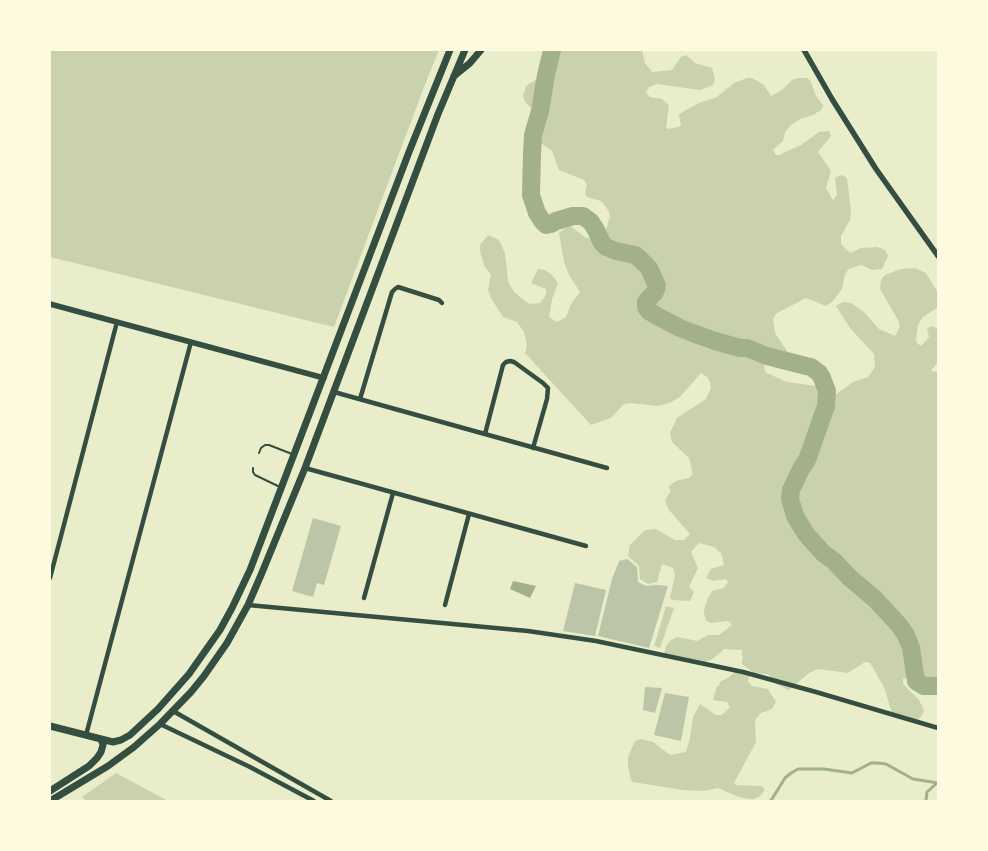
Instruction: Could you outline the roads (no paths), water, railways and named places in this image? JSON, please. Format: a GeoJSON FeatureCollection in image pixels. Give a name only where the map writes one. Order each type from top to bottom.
{"type":"FeatureCollection","features":[{"type":"Feature","properties":{"kind":"main road"},"geometry":{"type":"LineString","coordinates":[[50,726],[112,742],[130,735],[174,691],[205,653],[228,616],[243,586],[282,488],[450,50]]}},
{"type":"Feature","properties":{"kind":"main road"},"geometry":{"type":"LineString","coordinates":[[50,801],[108,766],[134,747],[160,724],[195,687],[216,660],[248,605],[305,468],[438,114],[465,50]]}},
{"type":"Feature","properties":{"kind":"main road"},"geometry":{"type":"LineString","coordinates":[[454,76],[470,63],[481,50]]}},
{"type":"Feature","properties":{"kind":"main road"},"geometry":{"type":"LineString","coordinates":[[50,790],[84,769],[97,758],[103,745],[101,739]]}},
{"type":"Feature","properties":{"kind":"street"},"geometry":{"type":"LineString","coordinates":[[804,50],[876,169],[938,256]]}},
{"type":"Feature","properties":{"kind":"street"},"geometry":{"type":"LineString","coordinates":[[360,399],[395,289],[398,288],[439,300],[442,303]]}},
{"type":"Feature","properties":{"kind":"street"},"geometry":{"type":"LineString","coordinates":[[50,304],[324,378]]}},
{"type":"Feature","properties":{"kind":"street"},"geometry":{"type":"LineString","coordinates":[[50,578],[117,322]]}},
{"type":"Feature","properties":{"kind":"street"},"geometry":{"type":"LineString","coordinates":[[86,735],[191,342]]}},
{"type":"Feature","properties":{"kind":"street"},"geometry":{"type":"LineString","coordinates":[[485,434],[503,365],[506,362],[514,362],[548,388],[533,448]]}},
{"type":"Feature","properties":{"kind":"street"},"geometry":{"type":"LineString","coordinates":[[334,392],[607,468]]}},
{"type":"Feature","properties":{"kind":"street"},"geometry":{"type":"LineString","coordinates":[[305,468],[586,546]]}},
{"type":"Feature","properties":{"kind":"street"},"geometry":{"type":"LineString","coordinates":[[364,598],[393,493]]}},
{"type":"Feature","properties":{"kind":"street"},"geometry":{"type":"LineString","coordinates":[[445,605],[468,514]]}},
{"type":"Feature","properties":{"kind":"street"},"geometry":{"type":"LineString","coordinates":[[248,605],[528,631],[596,641],[743,672],[938,728]]}},
{"type":"Feature","properties":{"kind":"street"},"geometry":{"type":"LineString","coordinates":[[173,711],[331,801]]}},
{"type":"Feature","properties":{"kind":"street"},"geometry":{"type":"LineString","coordinates":[[160,724],[250,767],[314,801]]}},
{"type":"Feature","properties":{"kind":"street"},"geometry":{"type":"LineString","coordinates":[[250,767],[255,759]]}},
{"type":"Feature","properties":{"kind":"street"},"geometry":{"type":"LineString","coordinates":[[269,777],[274,769]]}},
{"type":"Feature","properties":{"kind":"lane"},"geometry":{"type":"LineString","coordinates":[[259,453],[260,448],[269,445],[294,455]]}},
{"type":"Feature","properties":{"kind":"lane"},"geometry":{"type":"LineString","coordinates":[[253,468],[255,475],[282,488]]}},
{"type":"Feature","properties":{"kind":"waterway"},"geometry":{"type":"LineString","coordinates":[[552,50],[540,111],[533,135],[531,195],[537,213],[546,225],[573,216],[583,216],[591,222],[606,247],[635,255],[639,258],[649,268],[657,286],[655,292],[646,302],[646,307],[649,311],[657,316],[680,328],[715,341],[747,348],[767,356],[811,367],[819,373],[827,391],[826,406],[807,460],[791,490],[790,499],[795,516],[806,534],[823,553],[875,599],[899,625],[906,635],[911,648],[916,681],[924,686],[938,686]]}},
{"type":"Feature","properties":{"kind":"waterway"},"geometry":{"type":"LineString","coordinates":[[770,801],[785,778],[798,769],[824,769],[852,773],[871,763],[877,763],[886,764],[913,779],[938,783]]}},
{"type":"Feature","properties":{"kind":"waterway"},"geometry":{"type":"LineString","coordinates":[[926,801],[927,792],[937,783]]}}]}
